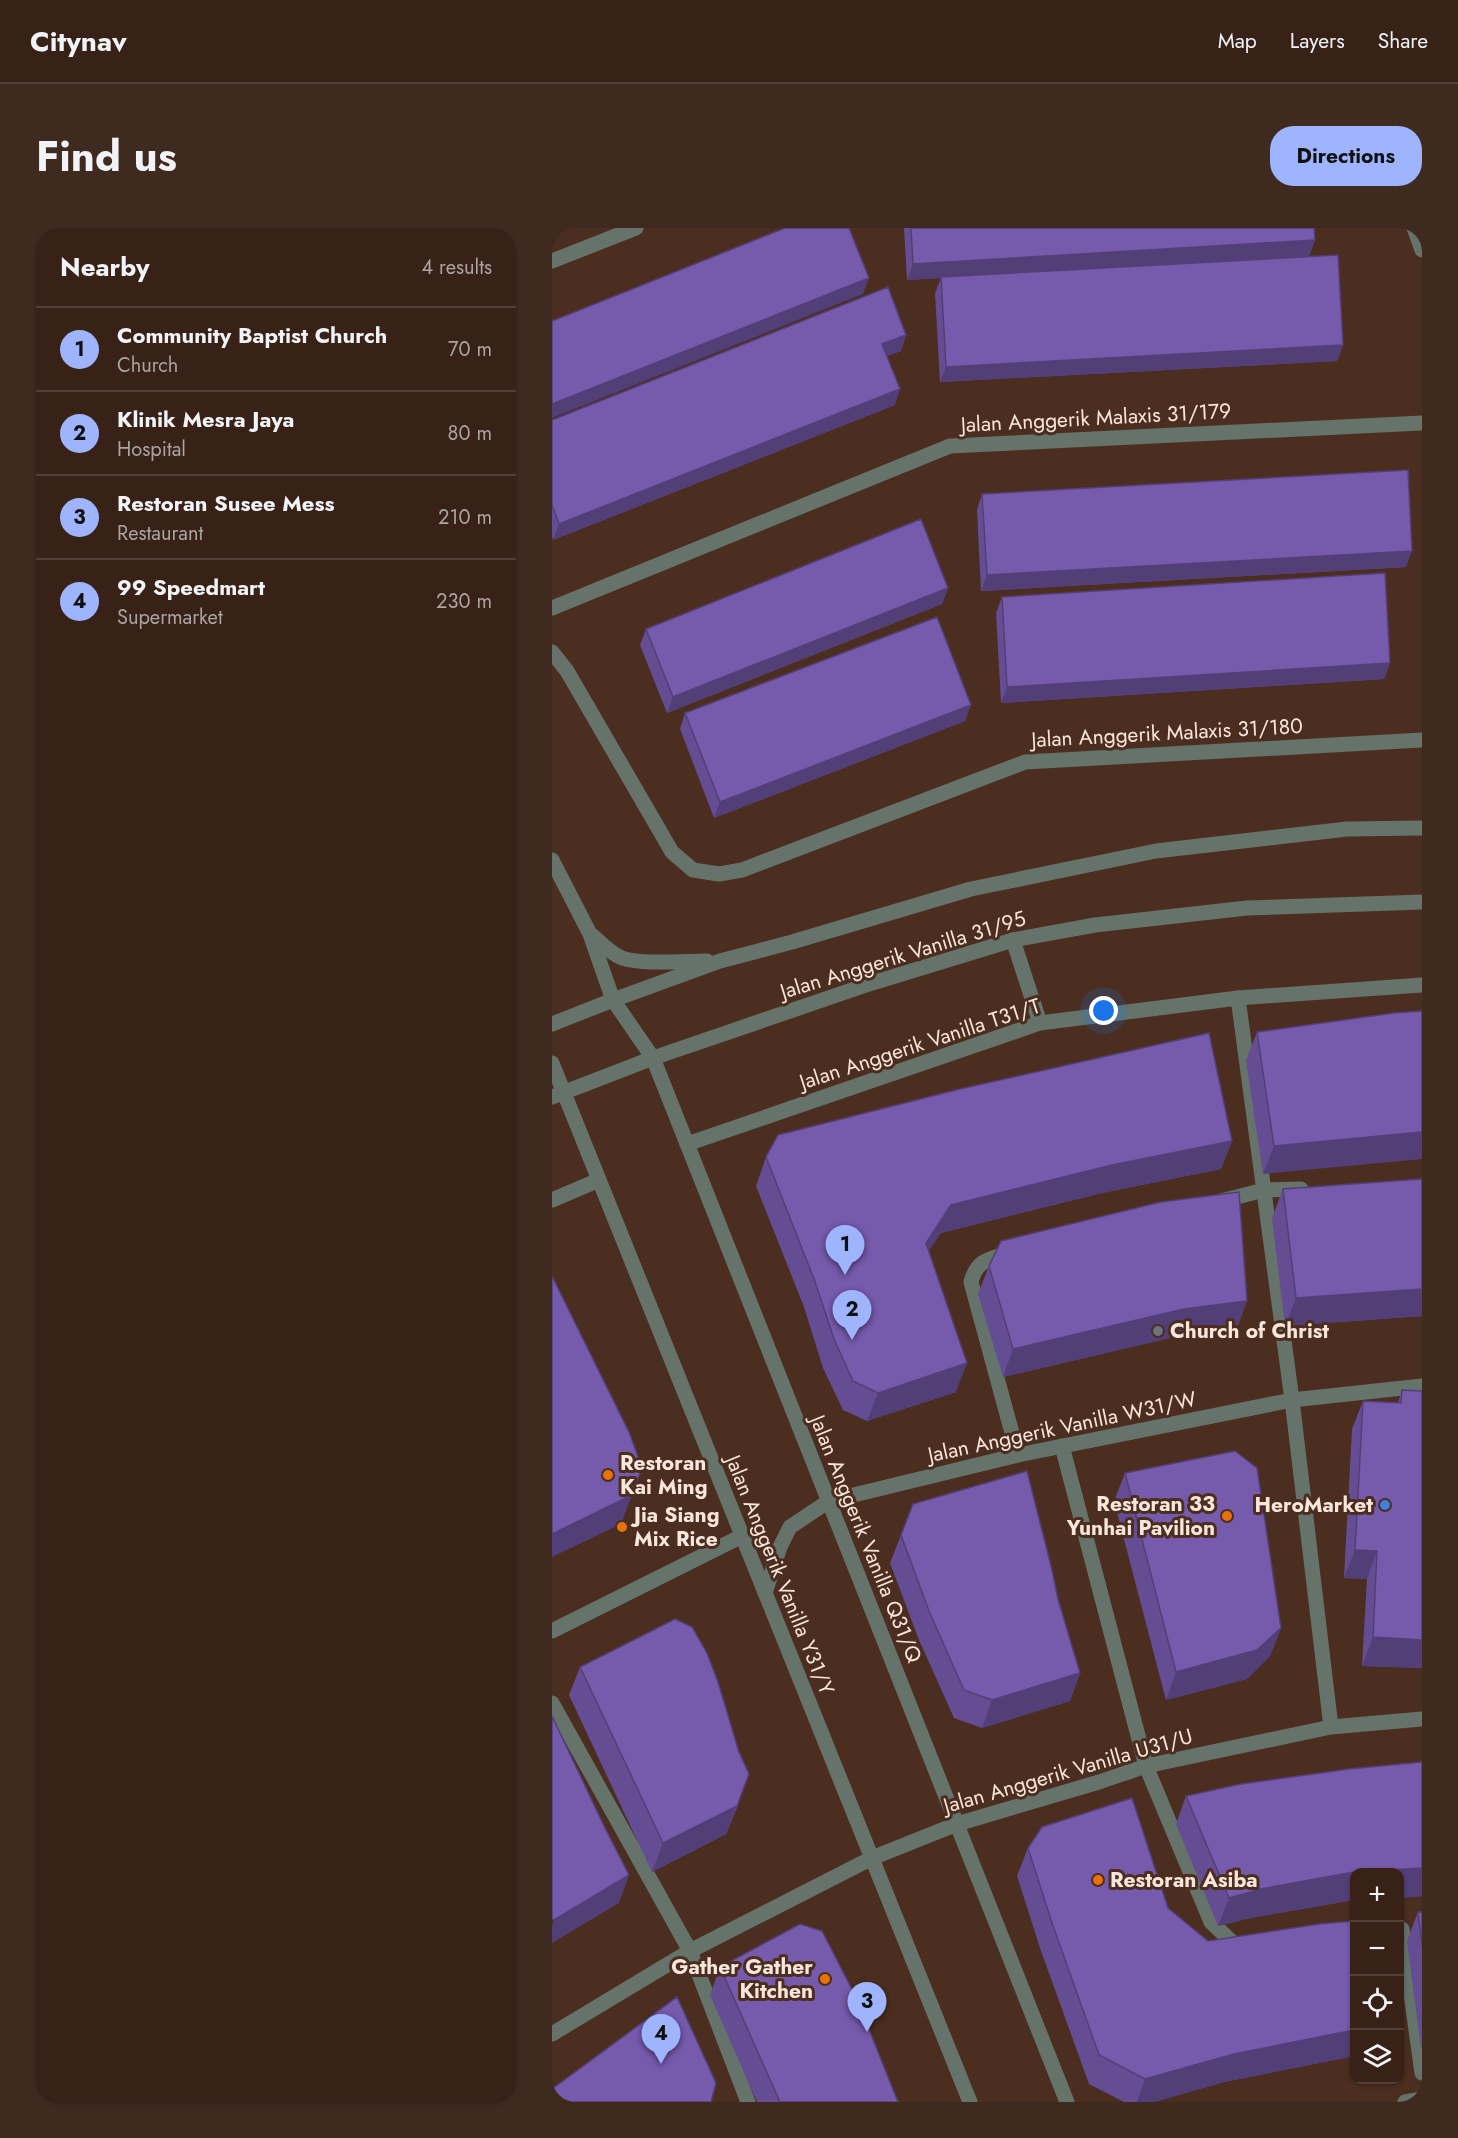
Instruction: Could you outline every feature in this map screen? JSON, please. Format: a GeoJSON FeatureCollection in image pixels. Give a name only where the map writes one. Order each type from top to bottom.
{"type":"FeatureCollection","features":[{"type":"Feature","properties":{"kind":"street"},"geometry":{"type":"LineString","coordinates":[[552,261],[636,228]]}},
{"type":"Feature","properties":{"kind":"street"},"geometry":{"type":"LineString","coordinates":[[1414,228],[1422,250]]}},
{"type":"Feature","properties":{"kind":"street","name":"Jalan Anggerik Malaxis 31/179"},"geometry":{"type":"LineString","coordinates":[[552,608],[950,446],[1422,423]]}},
{"type":"Feature","properties":{"kind":"street","name":"Jalan Anggerik Malaxis 31/180"},"geometry":{"type":"LineString","coordinates":[[552,652],[567,671],[672,852],[693,870],[719,874],[742,870],[1025,762],[1422,740]]}},
{"type":"Feature","properties":{"kind":"street","name":"Jalan Anggerik Vanilla 31/95"},"geometry":{"type":"LineString","coordinates":[[552,1024],[720,961],[971,889],[1156,851],[1347,829],[1422,828]]}},
{"type":"Feature","properties":{"kind":"street"},"geometry":{"type":"LineString","coordinates":[[552,860],[590,933],[608,950],[622,958],[656,962],[720,961]]}},
{"type":"Feature","properties":{"kind":"street","name":"Jalan Anggerik Vanilla 31/95"},"geometry":{"type":"LineString","coordinates":[[558,1095],[653,1058],[868,984],[1013,940],[1095,925],[1247,908],[1422,902]]}},
{"type":"Feature","properties":{"kind":"street","name":"Jalan Anggerik Vanilla Q31/Q"},"geometry":{"type":"LineString","coordinates":[[590,933],[613,1000],[653,1058],[1067,2102]]}},
{"type":"Feature","properties":{"kind":"street"},"geometry":{"type":"LineString","coordinates":[[1013,940],[1040,1023]]}},
{"type":"Feature","properties":{"kind":"street","name":"Jalan Anggerik Vanilla T31/T"},"geometry":{"type":"LineString","coordinates":[[687,1144],[1040,1023],[1238,998],[1422,985]]}},
{"type":"Feature","properties":{"kind":"street"},"geometry":{"type":"LineString","coordinates":[[1238,998],[1292,1400],[1331,1727]]}},
{"type":"Feature","properties":{"kind":"street","name":"Jalan Anggerik Vanilla Y31/Y"},"geometry":{"type":"LineString","coordinates":[[552,1063],[558,1095],[599,1180],[970,2102]]}},
{"type":"Feature","properties":{"kind":"street"},"geometry":{"type":"LineString","coordinates":[[552,1200],[599,1180]]}},
{"type":"Feature","properties":{"kind":"street"},"geometry":{"type":"LineString","coordinates":[[1206,1204],[1264,1191],[1320,1188]]}},
{"type":"Feature","properties":{"kind":"street"},"geometry":{"type":"LineString","coordinates":[[1018,1455],[971,1282],[974,1270],[983,1262],[1023,1250]]}},
{"type":"Feature","properties":{"kind":"street","name":"Jalan Anggerik Vanilla W31/W"},"geometry":{"type":"LineString","coordinates":[[765,1593],[780,1547],[790,1527],[829,1501],[1018,1455],[1292,1400],[1422,1386]]}},
{"type":"Feature","properties":{"kind":"street"},"geometry":{"type":"LineString","coordinates":[[1062,1446],[1146,1766],[1211,1922],[1233,1943],[1262,1948]]}},
{"type":"Feature","properties":{"kind":"street"},"geometry":{"type":"LineString","coordinates":[[552,1631],[742,1536]]}},
{"type":"Feature","properties":{"kind":"street"},"geometry":{"type":"LineString","coordinates":[[552,1703],[690,1951],[748,2102]]}},
{"type":"Feature","properties":{"kind":"street","name":"Jalan Anggerik Vanilla U31/U"},"geometry":{"type":"LineString","coordinates":[[552,2034],[690,1951],[872,1858],[957,1824],[1146,1766],[1331,1727],[1422,1719]]}},
{"type":"Feature","properties":{"kind":"street"},"geometry":{"type":"LineString","coordinates":[[1405,1929],[1422,2073]]}},
{"type":"Feature","properties":{"kind":"street"},"geometry":{"type":"LineString","coordinates":[[1405,2102],[1422,2099]]}},
{"type":"Feature","properties":{"kind":"building"},"geometry":{"type":"Polygon","coordinates":[[[785,228],[849,228],[869,278],[552,404],[552,321],[785,228]]]}},
{"type":"Feature","properties":{"kind":"building"},"geometry":{"type":"Polygon","coordinates":[[[911,228],[1314,228],[1315,240],[913,264],[911,228]]]}},
{"type":"Feature","properties":{"kind":"building"},"geometry":{"type":"Polygon","coordinates":[[[1338,255],[1343,345],[946,367],[941,277],[1338,255]]]}},
{"type":"Feature","properties":{"kind":"building"},"geometry":{"type":"Polygon","coordinates":[[[888,287],[906,335],[882,344],[900,389],[559,524],[552,505],[552,420],[888,287]]]}},
{"type":"Feature","properties":{"kind":"building"},"geometry":{"type":"Polygon","coordinates":[[[1408,470],[1412,551],[987,575],[982,494],[1408,470]]]}},
{"type":"Feature","properties":{"kind":"building"},"geometry":{"type":"Polygon","coordinates":[[[921,519],[948,588],[673,697],[646,629],[921,519]]]}},
{"type":"Feature","properties":{"kind":"building"},"geometry":{"type":"Polygon","coordinates":[[[1385,573],[1390,663],[1007,687],[1002,597],[1385,573]]]}},
{"type":"Feature","properties":{"kind":"building"},"geometry":{"type":"Polygon","coordinates":[[[937,617],[971,705],[720,802],[685,713],[937,617]]]}},
{"type":"Feature","properties":{"kind":"building"},"geometry":{"type":"Polygon","coordinates":[[[1422,1011],[1422,1132],[1274,1146],[1257,1032],[1422,1011]]]}},
{"type":"Feature","properties":{"kind":"building"},"geometry":{"type":"Polygon","coordinates":[[[1209,1033],[1232,1141],[1112,1165],[951,1205],[926,1243],[967,1363],[878,1393],[853,1381],[834,1339],[814,1279],[766,1157],[778,1135],[960,1089],[1209,1033]]]}},
{"type":"Feature","properties":{"kind":"building"},"geometry":{"type":"Polygon","coordinates":[[[1422,1179],[1422,1289],[1296,1298],[1283,1189],[1422,1179]]]}},
{"type":"Feature","properties":{"kind":"building"},"geometry":{"type":"Polygon","coordinates":[[[1239,1192],[1247,1301],[1184,1309],[1013,1349],[989,1266],[1001,1241],[1161,1202],[1239,1192]]]}},
{"type":"Feature","properties":{"kind":"building"},"geometry":{"type":"Polygon","coordinates":[[[552,1276],[629,1432],[642,1467],[632,1495],[552,1534],[552,1276]]]}},
{"type":"Feature","properties":{"kind":"building","name":"HeroMarket"},"geometry":{"type":"Polygon","coordinates":[[[1402,1390],[1422,1391],[1422,1640],[1373,1637],[1377,1551],[1355,1550],[1363,1401],[1401,1403],[1402,1390]]]}},
{"type":"Feature","properties":{"kind":"building"},"geometry":{"type":"Polygon","coordinates":[[[1235,1451],[1257,1468],[1281,1628],[1257,1650],[1176,1672],[1125,1473],[1235,1451]]]}},
{"type":"Feature","properties":{"kind":"building"},"geometry":{"type":"Polygon","coordinates":[[[1027,1471],[1058,1599],[1080,1673],[992,1700],[964,1690],[929,1611],[901,1535],[913,1504],[1027,1471]]]}},
{"type":"Feature","properties":{"kind":"building"},"geometry":{"type":"Polygon","coordinates":[[[675,1619],[692,1627],[707,1653],[739,1752],[749,1774],[737,1806],[663,1843],[580,1667],[675,1619]]]}},
{"type":"Feature","properties":{"kind":"building"},"geometry":{"type":"Polygon","coordinates":[[[552,1716],[629,1875],[554,1920],[552,1919],[552,1716]]]}},
{"type":"Feature","properties":{"kind":"building"},"geometry":{"type":"Polygon","coordinates":[[[1422,1762],[1422,1868],[1350,1868],[1350,1873],[1261,1889],[1229,1898],[1186,1796],[1241,1784],[1349,1769],[1422,1762]]]}},
{"type":"Feature","properties":{"kind":"building"},"geometry":{"type":"Polygon","coordinates":[[[1132,1798],[1168,1908],[1208,1941],[1350,1921],[1350,2031],[1234,2054],[1145,2079],[1099,2055],[1028,1848],[1042,1827],[1132,1798]]]}},
{"type":"Feature","properties":{"kind":"building"},"geometry":{"type":"Polygon","coordinates":[[[1418,1912],[1422,1912],[1422,1946],[1418,1912]]]}},
{"type":"Feature","properties":{"kind":"building"},"geometry":{"type":"Polygon","coordinates":[[[800,1924],[822,1931],[857,1999],[898,2102],[780,2102],[720,1967],[800,1924]]]}},
{"type":"Feature","properties":{"kind":"building"},"geometry":{"type":"Polygon","coordinates":[[[677,1997],[716,2083],[711,2102],[552,2102],[552,2089],[677,1997]]]}},
{"type":"Feature","properties":{"kind":"place","name":"Community Baptist Church"},"geometry":{"type":"Point","coordinates":[845,1275]}},
{"type":"Feature","properties":{"kind":"place","name":"Church of Christ"},"geometry":{"type":"Point","coordinates":[1158,1331]}},
{"type":"Feature","properties":{"kind":"place","name":"Klinik Mesra Jaya"},"geometry":{"type":"Point","coordinates":[852,1340]}},
{"type":"Feature","properties":{"kind":"place","name":"Restoran Kai Ming"},"geometry":{"type":"Point","coordinates":[608,1475]}},
{"type":"Feature","properties":{"kind":"place","name":"HeroMarket"},"geometry":{"type":"Point","coordinates":[1385,1505]}},
{"type":"Feature","properties":{"kind":"place","name":"Restoran 33 Yunhai Pavilion"},"geometry":{"type":"Point","coordinates":[1227,1516]}},
{"type":"Feature","properties":{"kind":"place","name":"Jia Siang Mix Rice"},"geometry":{"type":"Point","coordinates":[622,1527]}},
{"type":"Feature","properties":{"kind":"place","name":"Restoran Asiba"},"geometry":{"type":"Point","coordinates":[1098,1880]}},
{"type":"Feature","properties":{"kind":"place","name":"Gather Gather Kitchen"},"geometry":{"type":"Point","coordinates":[825,1979]}},
{"type":"Feature","properties":{"kind":"place","name":"Restoran Susee Mess"},"geometry":{"type":"Point","coordinates":[867,2032]}},
{"type":"Feature","properties":{"kind":"place","name":"99 Speedmart"},"geometry":{"type":"Point","coordinates":[661,2064]}}]}
